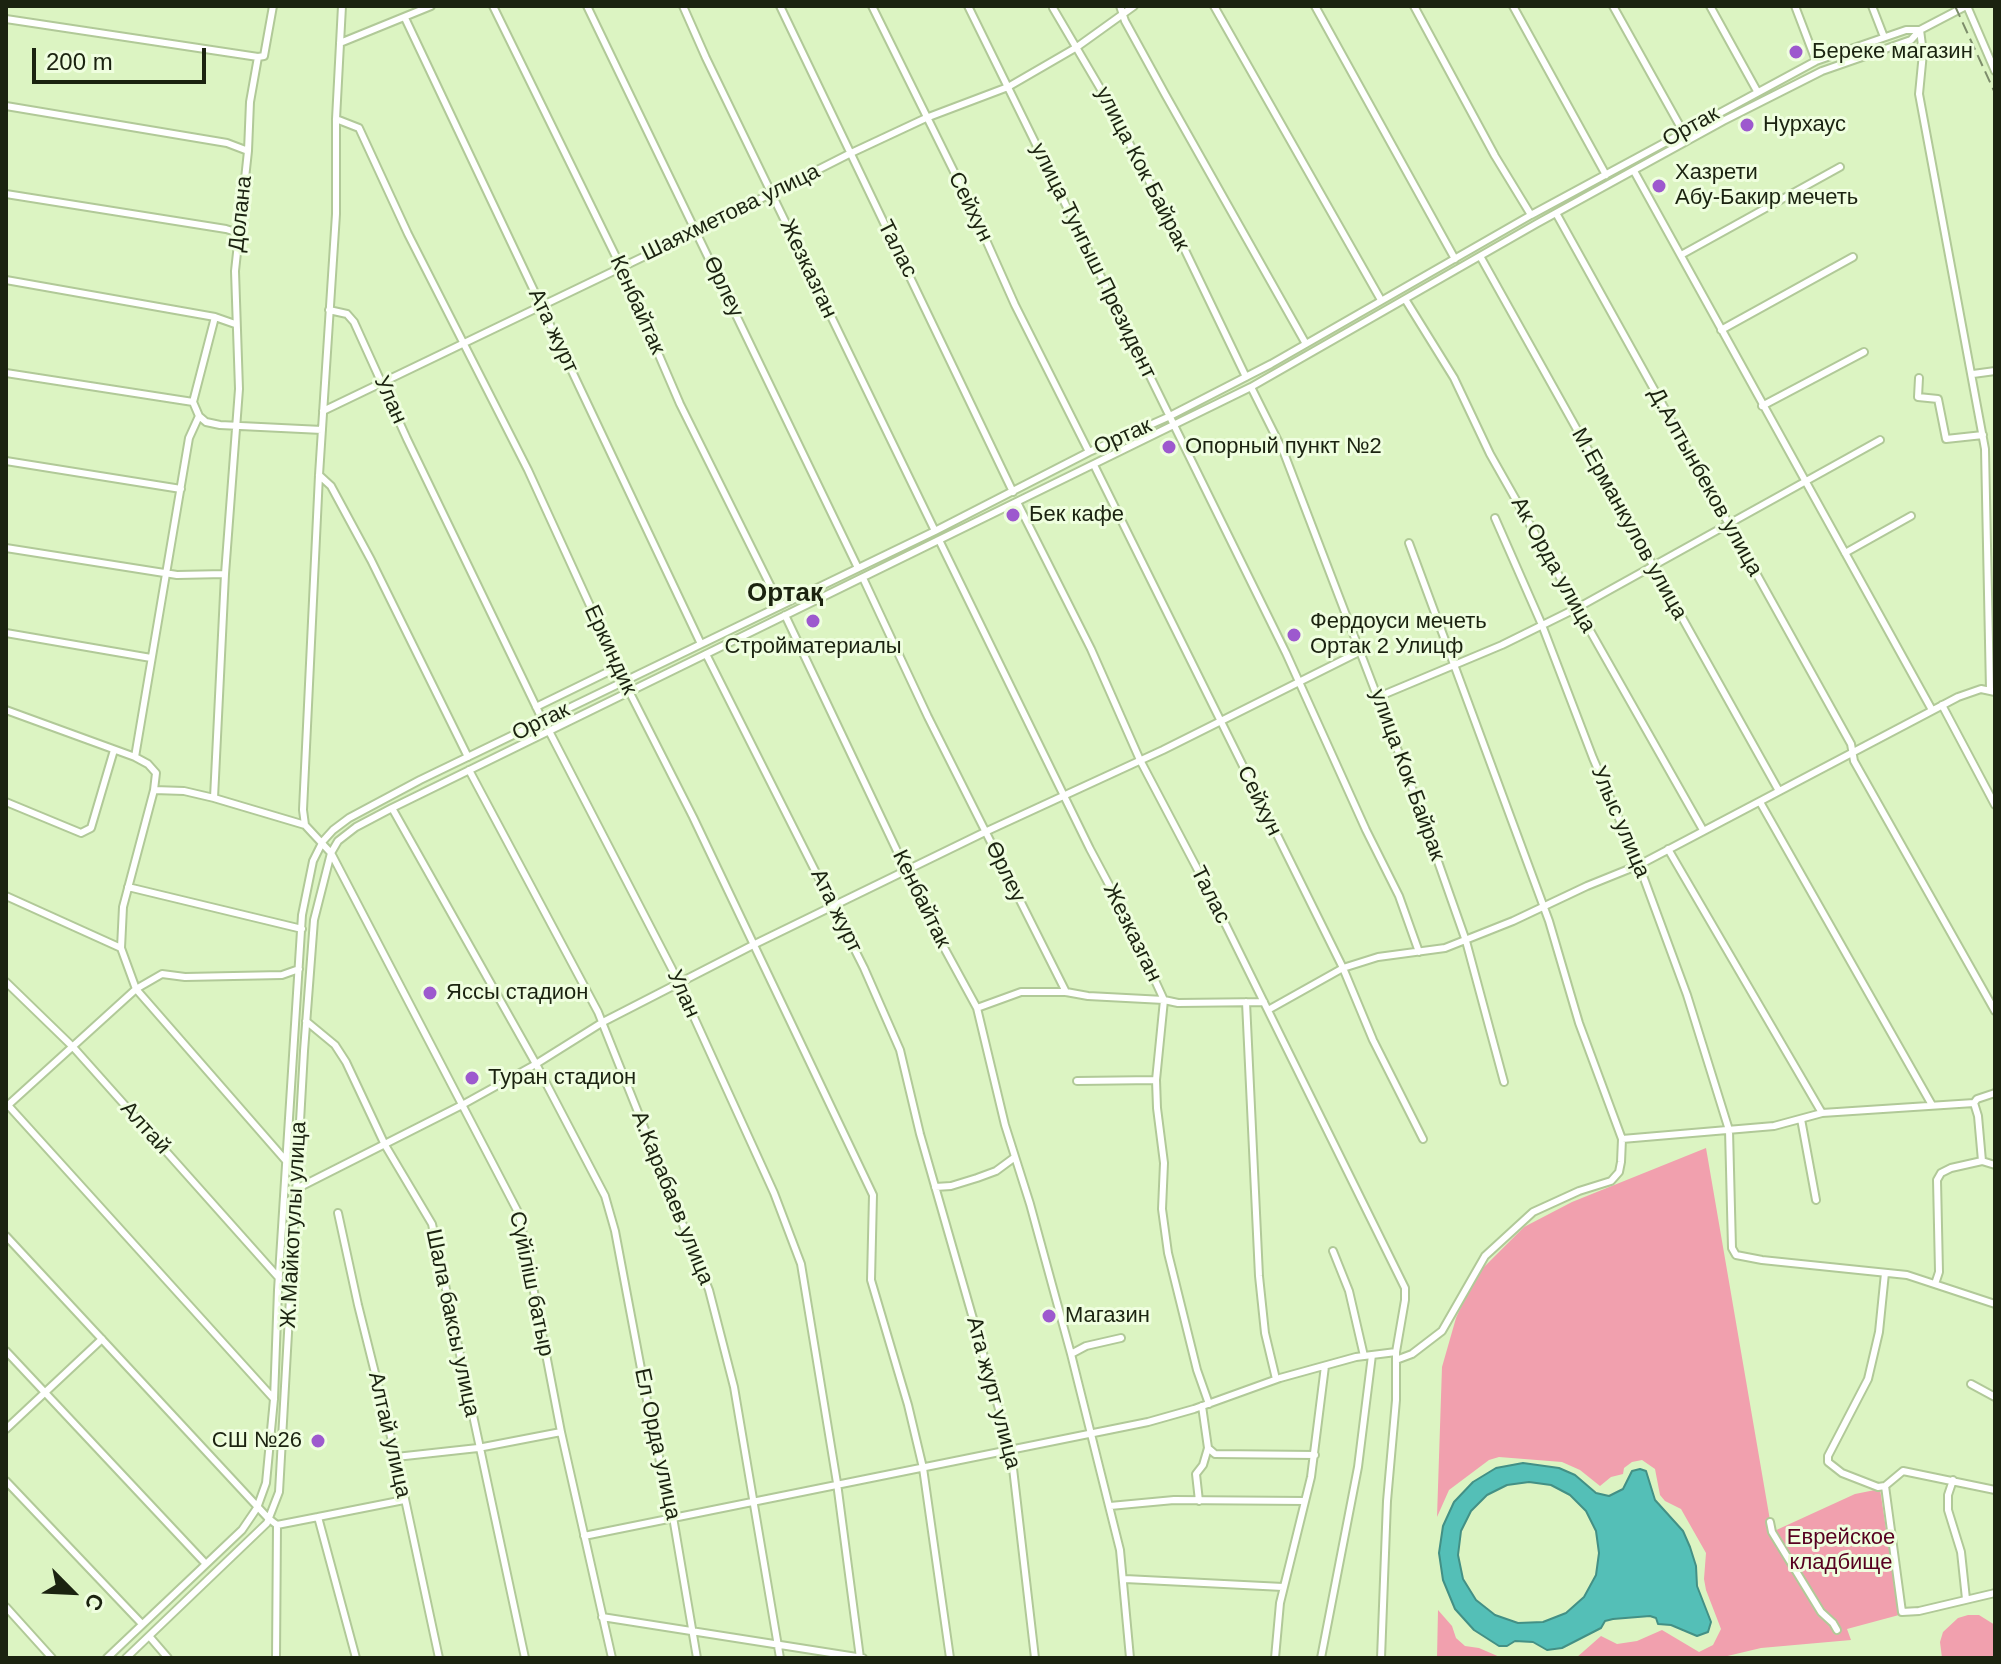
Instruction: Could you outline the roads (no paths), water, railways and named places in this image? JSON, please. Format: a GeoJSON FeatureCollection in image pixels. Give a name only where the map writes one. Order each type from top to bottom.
{"type":"FeatureCollection","features":[{"type":"Feature","properties":{"kind":"street"},"geometry":{"type":"LineString","coordinates":[[6,19],[258,57],[264,56],[273,6]]}},
{"type":"Feature","properties":{"kind":"street"},"geometry":{"type":"LineString","coordinates":[[154,790],[184,791],[305,825],[303,810],[319,475],[336,214],[336,119],[342,6]]}},
{"type":"Feature","properties":{"kind":"street"},"geometry":{"type":"LineString","coordinates":[[340,43],[431,6]]}},
{"type":"Feature","properties":{"kind":"street","name":"Кенбайтак"},"geometry":{"type":"LineString","coordinates":[[493,6],[621,267],[680,404],[780,605]]}},
{"type":"Feature","properties":{"kind":"street","name":"Өрлеу"},"geometry":{"type":"LineString","coordinates":[[587,6],[858,568]]}},
{"type":"Feature","properties":{"kind":"street","name":"Жезказган"},"geometry":{"type":"LineString","coordinates":[[683,6],[935,531]]}},
{"type":"Feature","properties":{"kind":"street","name":"Талас"},"geometry":{"type":"LineString","coordinates":[[780,6],[1013,492]]}},
{"type":"Feature","properties":{"kind":"street","name":"Сейхун"},"geometry":{"type":"LineString","coordinates":[[872,6],[1089,452]]}},
{"type":"Feature","properties":{"kind":"street","name":"улица Тунгыш Президент"},"geometry":{"type":"LineString","coordinates":[[968,6],[1244,567],[1399,896],[1419,952]]}},
{"type":"Feature","properties":{"kind":"street","name":"Шаяхметова улица"},"geometry":{"type":"LineString","coordinates":[[323,412],[773,194],[849,154],[926,118],[1008,87],[1107,27],[1121,9],[1134,6]]}},
{"type":"Feature","properties":{"kind":"street"},"geometry":{"type":"LineString","coordinates":[[1214,6],[1381,300]]}},
{"type":"Feature","properties":{"kind":"street"},"geometry":{"type":"LineString","coordinates":[[1315,6],[1455,259]]}},
{"type":"Feature","properties":{"kind":"street"},"geometry":{"type":"LineString","coordinates":[[1414,6],[1495,156],[1531,215]]}},
{"type":"Feature","properties":{"kind":"street"},"geometry":{"type":"LineString","coordinates":[[1513,6],[1606,175]]}},
{"type":"Feature","properties":{"kind":"street"},"geometry":{"type":"LineString","coordinates":[[1613,6],[1688,141]]}},
{"type":"Feature","properties":{"kind":"street"},"geometry":{"type":"LineString","coordinates":[[1710,6],[1757,91]]}},
{"type":"Feature","properties":{"kind":"street"},"geometry":{"type":"LineString","coordinates":[[1795,6],[1816,61]]}},
{"type":"Feature","properties":{"kind":"street"},"geometry":{"type":"LineString","coordinates":[[1872,6],[1884,37]]}},
{"type":"Feature","properties":{"kind":"street"},"geometry":{"type":"LineString","coordinates":[[1938,6],[1944,16]]}},
{"type":"Feature","properties":{"kind":"street"},"geometry":{"type":"LineString","coordinates":[[1967,6],[1995,71]]}},
{"type":"Feature","properties":{"kind":"street","name":"Ортак"},"geometry":{"type":"LineString","coordinates":[[331,853],[338,841],[356,827],[392,808],[1251,387],[1688,141],[1822,71],[1911,40],[1920,30],[1967,6]]}},
{"type":"Feature","properties":{"kind":"street","name":"улица Кок Байрак"},"geometry":{"type":"LineString","coordinates":[[1053,8],[1182,244],[1246,377]]}},
{"type":"Feature","properties":{"kind":"street"},"geometry":{"type":"LineString","coordinates":[[1121,9],[1165,94],[1306,344]]}},
{"type":"Feature","properties":{"kind":"street","name":"Ата журт"},"geometry":{"type":"LineString","coordinates":[[405,18],[701,644]]}},
{"type":"Feature","properties":{"kind":"street","name":"Ортак"},"geometry":{"type":"LineString","coordinates":[[323,841],[349,818],[468,757],[1246,377],[1531,215],[1816,61],[1906,30],[1920,30]]}},
{"type":"Feature","properties":{"kind":"street"},"geometry":{"type":"LineString","coordinates":[[1268,1010],[1343,968],[1378,957],[1445,948],[1544,907],[1639,865],[1971,691],[1993,691],[1988,490],[1983,435],[1919,94],[1923,53],[1920,30]]}},
{"type":"Feature","properties":{"kind":"street"},"geometry":{"type":"LineString","coordinates":[[248,151],[250,102],[258,57]]}},
{"type":"Feature","properties":{"kind":"street","name":"Долана"},"geometry":{"type":"LineString","coordinates":[[6,106],[227,143],[248,151],[235,271],[239,389],[225,574],[214,798]]}},
{"type":"Feature","properties":{"kind":"street","name":"Еркиндик"},"geometry":{"type":"LineString","coordinates":[[336,119],[359,128],[408,234],[528,470],[629,691],[873,1195],[871,1280],[923,1468]]}},
{"type":"Feature","properties":{"kind":"street"},"geometry":{"type":"LineString","coordinates":[[1681,255],[1840,167]]}},
{"type":"Feature","properties":{"kind":"street"},"geometry":{"type":"LineString","coordinates":[[1634,171],[1932,710]]}},
{"type":"Feature","properties":{"kind":"street"},"geometry":{"type":"LineString","coordinates":[[6,194],[239,233]]}},
{"type":"Feature","properties":{"kind":"street","name":"Д.Алтынбеков улица"},"geometry":{"type":"LineString","coordinates":[[1556,213],[1853,752],[1854,761],[1995,1011]]}},
{"type":"Feature","properties":{"kind":"street","name":"М.Ерманкулов улица"},"geometry":{"type":"LineString","coordinates":[[1480,256],[1779,791]]}},
{"type":"Feature","properties":{"kind":"street"},"geometry":{"type":"LineString","coordinates":[[1721,330],[1853,257]]}},
{"type":"Feature","properties":{"kind":"street"},"geometry":{"type":"LineString","coordinates":[[6,280],[207,315],[235,324]]}},
{"type":"Feature","properties":{"kind":"street","name":"Ак Орда улица"},"geometry":{"type":"LineString","coordinates":[[1405,299],[1454,378],[1490,454],[1703,830]]}},
{"type":"Feature","properties":{"kind":"street","name":"Улан"},"geometry":{"type":"LineString","coordinates":[[329,310],[347,314],[354,322],[543,721]]}},
{"type":"Feature","properties":{"kind":"street"},"geometry":{"type":"LineString","coordinates":[[215,317],[193,402],[199,416],[213,424],[322,430]]}},
{"type":"Feature","properties":{"kind":"street"},"geometry":{"type":"LineString","coordinates":[[1762,406],[1864,352]]}},
{"type":"Feature","properties":{"kind":"street"},"geometry":{"type":"LineString","coordinates":[[1973,374],[1995,371]]}},
{"type":"Feature","properties":{"kind":"street"},"geometry":{"type":"LineString","coordinates":[[6,373],[193,402]]}},
{"type":"Feature","properties":{"kind":"street"},"geometry":{"type":"LineString","coordinates":[[1919,378],[1918,397],[1938,399],[1946,439],[1983,435]]}},
{"type":"Feature","properties":{"kind":"street","name":"улица Кок Байрак"},"geometry":{"type":"LineString","coordinates":[[1251,387],[1284,453],[1378,697],[1466,941],[1504,1082]]}},
{"type":"Feature","properties":{"kind":"street"},"geometry":{"type":"LineString","coordinates":[[135,757],[189,438],[199,416]]}},
{"type":"Feature","properties":{"kind":"street"},"geometry":{"type":"LineString","coordinates":[[1378,697],[1579,607],[1880,440]]}},
{"type":"Feature","properties":{"kind":"street"},"geometry":{"type":"LineString","coordinates":[[6,461],[181,489]]}},
{"type":"Feature","properties":{"kind":"street","name":"Сейхун"},"geometry":{"type":"LineString","coordinates":[[1094,465],[1343,968],[1373,1040],[1423,1139]]}},
{"type":"Feature","properties":{"kind":"street"},"geometry":{"type":"LineString","coordinates":[[319,475],[331,486],[371,560],[468,757]]}},
{"type":"Feature","properties":{"kind":"street","name":"Талас"},"geometry":{"type":"LineString","coordinates":[[1017,502],[1091,649],[1140,760],[1405,1288],[1396,1356]]}},
{"type":"Feature","properties":{"kind":"street"},"geometry":{"type":"LineString","coordinates":[[1845,553],[1911,516]]}},
{"type":"Feature","properties":{"kind":"street","name":"Улыс улица"},"geometry":{"type":"LineString","coordinates":[[1495,518],[1639,865],[1687,995],[1729,1130],[1732,1248],[1736,1255],[1744,1258],[1885,1273]]}},
{"type":"Feature","properties":{"kind":"street","name":"Жезказган"},"geometry":{"type":"LineString","coordinates":[[939,540],[1164,1000],[1156,1080],[1164,1163],[1162,1209],[1168,1253],[1205,1405],[1208,1448]]}},
{"type":"Feature","properties":{"kind":"street"},"geometry":{"type":"LineString","coordinates":[[584,1536],[1148,1422],[1325,1366],[1368,1356],[1412,1354],[1442,1331],[1485,1256],[1533,1212],[1579,1191],[1611,1181],[1619,1172],[1622,1139],[1579,1023],[1544,907],[1409,543]]}},
{"type":"Feature","properties":{"kind":"street"},"geometry":{"type":"LineString","coordinates":[[6,548],[177,575],[225,574]]}},
{"type":"Feature","properties":{"kind":"street","name":"Өрлеу"},"geometry":{"type":"LineString","coordinates":[[863,578],[928,717],[1066,992]]}},
{"type":"Feature","properties":{"kind":"street","name":"Кенбайтак"},"geometry":{"type":"LineString","coordinates":[[785,615],[935,931],[977,1008],[1005,1125],[1071,1354],[1110,1506],[1125,1579],[1130,1658]]}},
{"type":"Feature","properties":{"kind":"street"},"geometry":{"type":"LineString","coordinates":[[6,633],[151,658]]}},
{"type":"Feature","properties":{"kind":"street"},"geometry":{"type":"LineString","coordinates":[[298,1188],[462,1105],[603,1022],[753,945],[1361,651]]}},
{"type":"Feature","properties":{"kind":"street","name":"Ата журт"},"geometry":{"type":"LineString","coordinates":[[706,654],[767,780],[834,907],[900,1050],[920,1134]]}},
{"type":"Feature","properties":{"kind":"street"},"geometry":{"type":"LineString","coordinates":[[536,707],[618,667]]}},
{"type":"Feature","properties":{"kind":"street"},"geometry":{"type":"LineString","coordinates":[[1942,705],[1995,805]]}},
{"type":"Feature","properties":{"kind":"street"},"geometry":{"type":"LineString","coordinates":[[6,710],[135,757],[156,773],[123,907],[121,948],[136,989],[287,1162]]}},
{"type":"Feature","properties":{"kind":"street","name":"Улан"},"geometry":{"type":"LineString","coordinates":[[549,731],[678,983],[774,1193],[801,1264],[837,1483],[861,1658]]}},
{"type":"Feature","properties":{"kind":"street"},"geometry":{"type":"LineString","coordinates":[[6,802],[81,833],[91,828],[114,750]]}},
{"type":"Feature","properties":{"kind":"street","name":"А.Карабаев улица"},"geometry":{"type":"LineString","coordinates":[[469,770],[603,1022],[709,1290],[734,1387],[780,1658]]}},
{"type":"Feature","properties":{"kind":"street"},"geometry":{"type":"LineString","coordinates":[[1760,802],[1932,1105]]}},
{"type":"Feature","properties":{"kind":"street","name":"Ел Орда улица"},"geometry":{"type":"LineString","coordinates":[[392,808],[536,1064],[605,1196],[615,1231],[652,1427],[673,1517],[697,1658]]}},
{"type":"Feature","properties":{"kind":"street","name":"Сүйіліш батыр"},"geometry":{"type":"LineString","coordinates":[[305,825],[331,853],[519,1214],[561,1432],[612,1658]]}},
{"type":"Feature","properties":{"kind":"street","name":"Ж.Майкотулы улица"},"geometry":{"type":"LineString","coordinates":[[107,1658],[242,1530],[257,1508],[266,1483],[274,1399],[302,929],[307,879],[323,841]]}},
{"type":"Feature","properties":{"kind":"street"},"geometry":{"type":"LineString","coordinates":[[1668,849],[1822,1113]]}},
{"type":"Feature","properties":{"kind":"street","name":"Ж.Майкотулы улица"},"geometry":{"type":"LineString","coordinates":[[126,1658],[268,1518],[279,1492],[314,920],[331,853]]}},
{"type":"Feature","properties":{"kind":"street"},"geometry":{"type":"LineString","coordinates":[[128,887],[302,929]]}},
{"type":"Feature","properties":{"kind":"street"},"geometry":{"type":"LineString","coordinates":[[6,896],[121,948]]}},
{"type":"Feature","properties":{"kind":"street"},"geometry":{"type":"LineString","coordinates":[[274,1399],[7,1105],[136,989],[166,973],[185,977],[282,975],[299,969]]}},
{"type":"Feature","properties":{"kind":"street","name":"Алтай"},"geometry":{"type":"LineString","coordinates":[[6,982],[73,1047],[279,1278]]}},
{"type":"Feature","properties":{"kind":"street"},"geometry":{"type":"LineString","coordinates":[[977,1008],[1021,992],[1066,992],[1178,1003],[1264,1002]]}},
{"type":"Feature","properties":{"kind":"street"},"geometry":{"type":"LineString","coordinates":[[1246,1002],[1259,1276],[1265,1333],[1276,1379]]}},
{"type":"Feature","properties":{"kind":"street","name":"Шала баксы улица"},"geometry":{"type":"LineString","coordinates":[[306,1021],[335,1045],[346,1062],[385,1145],[432,1224],[525,1658]]}},
{"type":"Feature","properties":{"kind":"street"},"geometry":{"type":"LineString","coordinates":[[1077,1081],[1156,1080]]}},
{"type":"Feature","properties":{"kind":"street"},"geometry":{"type":"LineString","coordinates":[[1622,1139],[1774,1126],[1822,1113],[1974,1103],[1995,1093]]}},
{"type":"Feature","properties":{"kind":"street"},"geometry":{"type":"LineString","coordinates":[[1974,1103],[1982,1161]]}},
{"type":"Feature","properties":{"kind":"street"},"geometry":{"type":"LineString","coordinates":[[290,1109],[301,1110]]}},
{"type":"Feature","properties":{"kind":"street"},"geometry":{"type":"LineString","coordinates":[[1801,1119],[1816,1200]]}},
{"type":"Feature","properties":{"kind":"street","name":"Ата журт улица"},"geometry":{"type":"LineString","coordinates":[[920,1134],[1011,1451],[1035,1658]]}},
{"type":"Feature","properties":{"kind":"street"},"geometry":{"type":"LineString","coordinates":[[935,1187],[951,1186],[996,1171],[1015,1157]]}},
{"type":"Feature","properties":{"kind":"street"},"geometry":{"type":"LineString","coordinates":[[1935,1284],[1939,1272],[1937,1180],[1941,1173],[1951,1168],[1982,1161],[1995,1165]]}},
{"type":"Feature","properties":{"kind":"street","name":"Алтай улица"},"geometry":{"type":"LineString","coordinates":[[338,1213],[396,1457],[439,1658]]}},
{"type":"Feature","properties":{"kind":"street"},"geometry":{"type":"LineString","coordinates":[[6,1236],[257,1508],[277,1525],[404,1500]]}},
{"type":"Feature","properties":{"kind":"street"},"geometry":{"type":"LineString","coordinates":[[1321,1658],[1358,1467],[1368,1356],[1349,1291],[1333,1251]]}},
{"type":"Feature","properties":{"kind":"street"},"geometry":{"type":"LineString","coordinates":[[1995,1304],[1907,1275],[1885,1273],[1879,1332],[1868,1379],[1828,1456],[1828,1462],[1842,1473],[1878,1487],[1885,1486],[1903,1471],[1995,1490]]}},
{"type":"Feature","properties":{"kind":"street"},"geometry":{"type":"LineString","coordinates":[[1071,1354],[1086,1346],[1121,1338]]}},
{"type":"Feature","properties":{"kind":"street"},"geometry":{"type":"LineString","coordinates":[[6,1429],[102,1339]]}},
{"type":"Feature","properties":{"kind":"street"},"geometry":{"type":"LineString","coordinates":[[6,1351],[205,1563]]}},
{"type":"Feature","properties":{"kind":"street"},"geometry":{"type":"LineString","coordinates":[[1381,1658],[1396,1356]]}},
{"type":"Feature","properties":{"kind":"street"},"geometry":{"type":"LineString","coordinates":[[1275,1658],[1283,1587],[1315,1455],[1325,1366]]}},
{"type":"Feature","properties":{"kind":"street"},"geometry":{"type":"LineString","coordinates":[[1971,1384],[1995,1397]]}},
{"type":"Feature","properties":{"kind":"street"},"geometry":{"type":"LineString","coordinates":[[396,1457],[478,1448],[561,1432]]}},
{"type":"Feature","properties":{"kind":"street"},"geometry":{"type":"LineString","coordinates":[[1199,1501],[1196,1474],[1203,1465],[1208,1448],[1215,1454],[1225,1455],[1315,1455]]}},
{"type":"Feature","properties":{"kind":"street"},"geometry":{"type":"LineString","coordinates":[[923,1468],[950,1658]]}},
{"type":"Feature","properties":{"kind":"street"},"geometry":{"type":"LineString","coordinates":[[1953,1480],[1948,1495],[1948,1510],[1961,1552],[1966,1599]]}},
{"type":"Feature","properties":{"kind":"street"},"geometry":{"type":"LineString","coordinates":[[6,1481],[142,1624]]}},
{"type":"Feature","properties":{"kind":"street"},"geometry":{"type":"LineString","coordinates":[[1885,1486],[1902,1612],[1919,1611],[1995,1593]]}},
{"type":"Feature","properties":{"kind":"street"},"geometry":{"type":"LineString","coordinates":[[1110,1506],[1174,1500],[1305,1501]]}},
{"type":"Feature","properties":{"kind":"street"},"geometry":{"type":"LineString","coordinates":[[318,1517],[356,1658]]}},
{"type":"Feature","properties":{"kind":"street"},"geometry":{"type":"LineString","coordinates":[[1770,1522],[1772,1532],[1821,1612],[1837,1630]]}},
{"type":"Feature","properties":{"kind":"street"},"geometry":{"type":"LineString","coordinates":[[276,1658],[277,1525]]}},
{"type":"Feature","properties":{"kind":"street"},"geometry":{"type":"LineString","coordinates":[[1125,1579],[1283,1587]]}},
{"type":"Feature","properties":{"kind":"street"},"geometry":{"type":"LineString","coordinates":[[6,1607],[52,1658]]}},
{"type":"Feature","properties":{"kind":"street"},"geometry":{"type":"LineString","coordinates":[[602,1617],[861,1658]]}},
{"type":"Feature","properties":{"kind":"street"},"geometry":{"type":"LineString","coordinates":[[149,1636],[168,1658]]}},
{"type":"Feature","properties":{"kind":"water"},"geometry":{"type":"Polygon","coordinates":[[[1523,1463],[1559,1468],[1575,1475],[1596,1493],[1609,1496],[1623,1489],[1632,1471],[1646,1471],[1655,1500],[1683,1531],[1690,1547],[1696,1566],[1697,1586],[1711,1622],[1708,1632],[1697,1636],[1671,1625],[1658,1624],[1656,1618],[1650,1616],[1613,1619],[1562,1648],[1547,1650],[1533,1642],[1515,1641],[1499,1646],[1474,1630],[1455,1609],[1443,1580],[1439,1553],[1443,1526],[1454,1502],[1473,1482],[1496,1468],[1523,1463]],[[1529,1482],[1507,1485],[1487,1495],[1471,1511],[1461,1531],[1458,1555],[1463,1579],[1476,1600],[1495,1615],[1518,1623],[1543,1622],[1566,1613],[1584,1597],[1596,1575],[1599,1553],[1596,1531],[1586,1511],[1570,1495],[1551,1485],[1529,1482]]]}},
{"type":"Feature","properties":{"kind":"railway"},"geometry":{"type":"LineString","coordinates":[[1955,6],[1995,93]]}},
{"type":"Feature","properties":{"kind":"place","name":"Береке магазин"},"geometry":{"type":"Point","coordinates":[1796,52]}},
{"type":"Feature","properties":{"kind":"place","name":"Нурхаус"},"geometry":{"type":"Point","coordinates":[1747,125]}},
{"type":"Feature","properties":{"kind":"place","name":"Хазрети Абу-Бакир мечеть"},"geometry":{"type":"Point","coordinates":[1659,186]}},
{"type":"Feature","properties":{"kind":"place","name":"Опорный пункт №2"},"geometry":{"type":"Point","coordinates":[1169,447]}},
{"type":"Feature","properties":{"kind":"place","name":"Бек кафе"},"geometry":{"type":"Point","coordinates":[1013,515]}},
{"type":"Feature","properties":{"kind":"place","name":"Стройматериалы"},"geometry":{"type":"Point","coordinates":[813,621]}},
{"type":"Feature","properties":{"kind":"place","name":"Фердоуси мечеть Ортак 2 Улицф"},"geometry":{"type":"Point","coordinates":[1294,635]}},
{"type":"Feature","properties":{"kind":"place","name":"Яссы стадион"},"geometry":{"type":"Point","coordinates":[430,993]}},
{"type":"Feature","properties":{"kind":"place","name":"Туран стадион"},"geometry":{"type":"Point","coordinates":[472,1078]}},
{"type":"Feature","properties":{"kind":"place","name":"Магазин"},"geometry":{"type":"Point","coordinates":[1049,1316]}},
{"type":"Feature","properties":{"kind":"place","name":"СШ №26"},"geometry":{"type":"Point","coordinates":[318,1441]}},
{"type":"Feature","properties":{"kind":"district","name":"Ортақ"},"geometry":{"type":"Point","coordinates":[785,594]}},
{"type":"Feature","properties":{"kind":"park label","name":"Еврейское кладбище"},"geometry":{"type":"Point","coordinates":[1841,1550]}}]}
